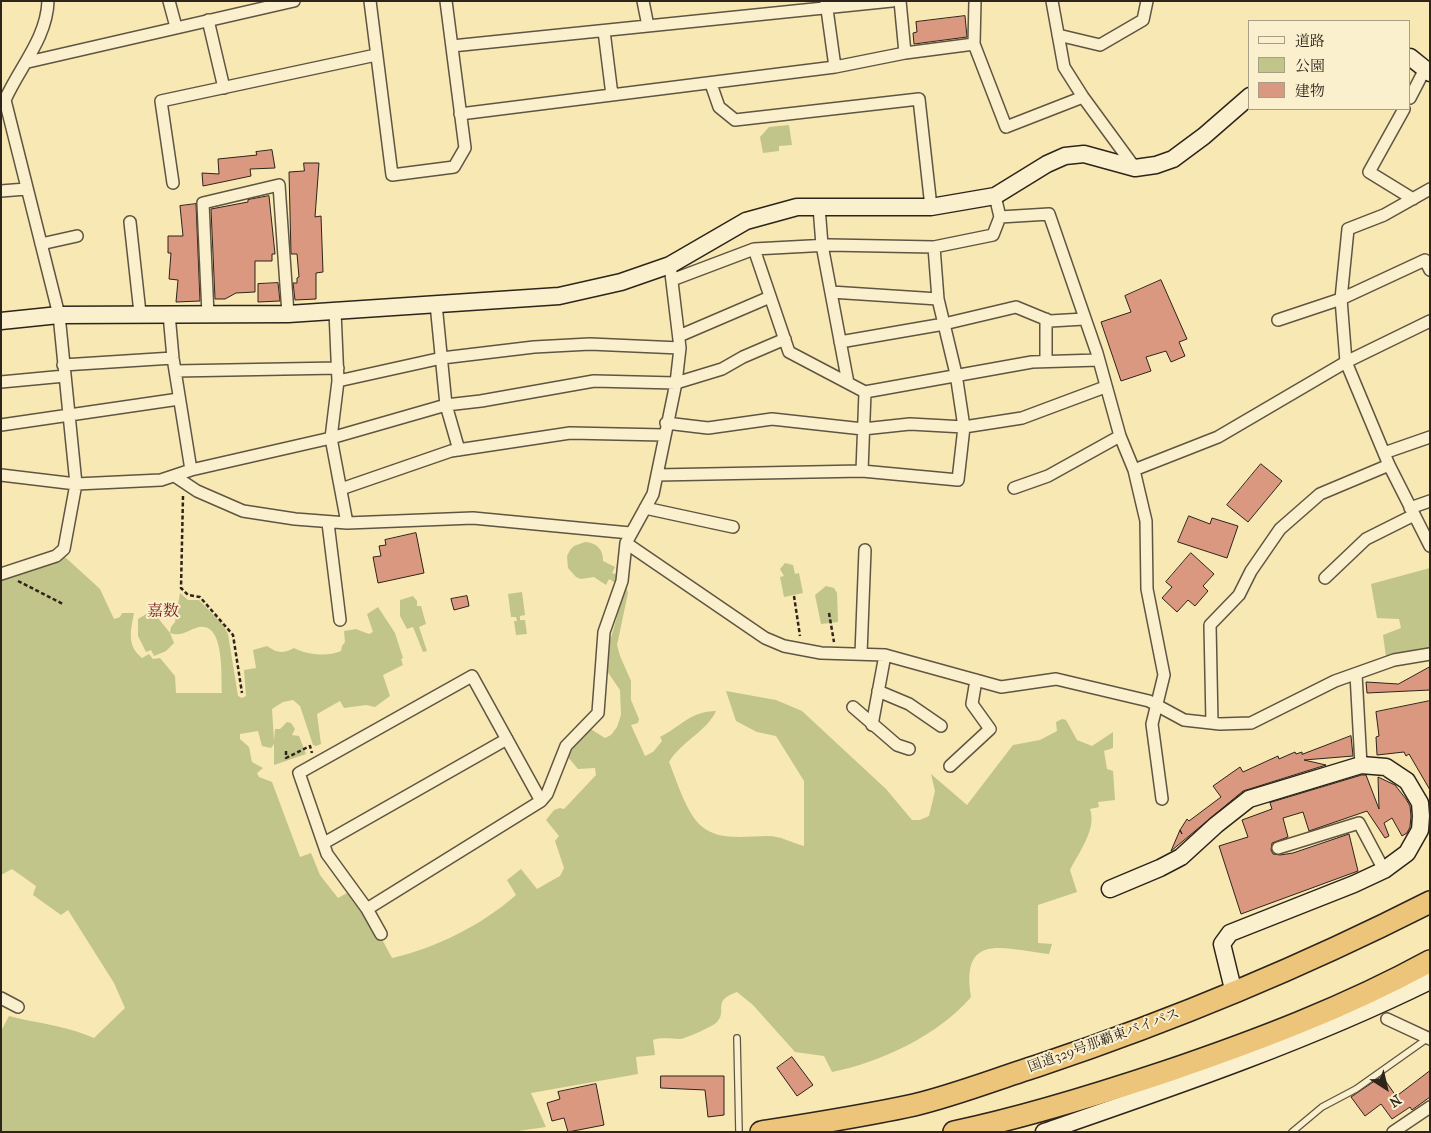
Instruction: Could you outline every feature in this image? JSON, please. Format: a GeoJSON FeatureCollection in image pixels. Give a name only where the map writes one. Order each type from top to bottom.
{"type":"FeatureCollection","features":[{"type":"Feature","properties":{"kind":"highway","name":"国道329号那覇東バイパス"},"geometry":{"type":"LineString","coordinates":[[762,1132],[820,1123],[916,1104],[1101,1044],[1234,993],[1365,935],[1430,902]]}},
{"type":"Feature","properties":{"kind":"highway"},"geometry":{"type":"LineString","coordinates":[[954,1132],[1025,1116],[1243,1046],[1399,978],[1430,961]]}},
{"type":"Feature","properties":{"kind":"street"},"geometry":{"type":"LineString","coordinates":[[1,574],[56,556],[64,549],[76,484],[71,414],[64,371],[59,315],[5,100],[14,80],[28,62],[48,10],[48,1]]}},
{"type":"Feature","properties":{"kind":"street"},"geometry":{"type":"LineString","coordinates":[[170,1],[176,27]]}},
{"type":"Feature","properties":{"kind":"street"},"geometry":{"type":"LineString","coordinates":[[28,62],[294,1]]}},
{"type":"Feature","properties":{"kind":"street"},"geometry":{"type":"LineString","coordinates":[[370,1],[392,175],[454,167],[465,148],[446,1]]}},
{"type":"Feature","properties":{"kind":"street"},"geometry":{"type":"LineString","coordinates":[[643,1],[648,26]]}},
{"type":"Feature","properties":{"kind":"street"},"geometry":{"type":"LineString","coordinates":[[452,46],[604,31],[826,5],[892,1]]}},
{"type":"Feature","properties":{"kind":"street"},"geometry":{"type":"LineString","coordinates":[[900,1],[905,52]]}},
{"type":"Feature","properties":{"kind":"street"},"geometry":{"type":"LineString","coordinates":[[975,1],[974,44],[1006,127],[1083,97]]}},
{"type":"Feature","properties":{"kind":"street"},"geometry":{"type":"LineString","coordinates":[[1052,1],[1064,66],[1083,97],[1135,168]]}},
{"type":"Feature","properties":{"kind":"street"},"geometry":{"type":"LineString","coordinates":[[1058,35],[1100,45],[1143,20],[1147,1]]}},
{"type":"Feature","properties":{"kind":"street"},"geometry":{"type":"LineString","coordinates":[[826,5],[835,67]]}},
{"type":"Feature","properties":{"kind":"street"},"geometry":{"type":"LineString","coordinates":[[208,20],[224,88]]}},
{"type":"Feature","properties":{"kind":"street"},"geometry":{"type":"LineString","coordinates":[[604,31],[612,95]]}},
{"type":"Feature","properties":{"kind":"street"},"geometry":{"type":"LineString","coordinates":[[460,114],[711,84],[835,67],[905,52],[974,44]]}},
{"type":"Feature","properties":{"kind":"street"},"geometry":{"type":"LineString","coordinates":[[173,183],[162,101],[376,55]]}},
{"type":"Feature","properties":{"kind":"street"},"geometry":{"type":"LineString","coordinates":[[1411,58],[1428,71],[1411,96]]}},
{"type":"Feature","properties":{"kind":"street"},"geometry":{"type":"LineString","coordinates":[[711,84],[719,107],[735,120],[919,99],[931,207]]}},
{"type":"Feature","properties":{"kind":"street"},"geometry":{"type":"LineString","coordinates":[[671,273],[746,221],[797,207],[931,207],[994,196],[1064,156],[1084,154],[1135,168],[1156,165],[1173,159],[1204,136],[1248,98]]}},
{"type":"Feature","properties":{"kind":"street"},"geometry":{"type":"LineString","coordinates":[[1403,110],[1369,172],[1413,199]]}},
{"type":"Feature","properties":{"kind":"street"},"geometry":{"type":"LineString","coordinates":[[208,314],[203,204],[279,185],[288,314]]}},
{"type":"Feature","properties":{"kind":"street"},"geometry":{"type":"LineString","coordinates":[[1,191],[26,188]]}},
{"type":"Feature","properties":{"kind":"street"},"geometry":{"type":"LineString","coordinates":[[1430,189],[1384,215],[1348,229],[1341,300],[1346,362],[1389,464],[1430,546]]}},
{"type":"Feature","properties":{"kind":"street"},"geometry":{"type":"LineString","coordinates":[[1,321],[59,315],[140,313],[288,314],[559,296],[671,273],[754,249],[822,245],[934,247],[993,236],[1000,217],[994,196]]}},
{"type":"Feature","properties":{"kind":"street"},"geometry":{"type":"LineString","coordinates":[[819,207],[822,245],[848,383]]}},
{"type":"Feature","properties":{"kind":"street"},"geometry":{"type":"LineString","coordinates":[[1000,217],[1049,214],[1099,360],[1120,436],[1134,470],[1146,521],[1147,589],[1164,675],[1152,724],[1162,799]]}},
{"type":"Feature","properties":{"kind":"street"},"geometry":{"type":"LineString","coordinates":[[130,222],[140,313]]}},
{"type":"Feature","properties":{"kind":"street"},"geometry":{"type":"LineString","coordinates":[[41,244],[78,236]]}},
{"type":"Feature","properties":{"kind":"street"},"geometry":{"type":"LineString","coordinates":[[657,475],[862,471],[958,480],[964,427],[956,374],[938,298],[934,247]]}},
{"type":"Feature","properties":{"kind":"street"},"geometry":{"type":"LineString","coordinates":[[754,249],[789,352],[865,392],[956,374],[1046,361],[1099,360]]}},
{"type":"Feature","properties":{"kind":"street"},"geometry":{"type":"LineString","coordinates":[[1278,320],[1341,300],[1428,263]]}},
{"type":"Feature","properties":{"kind":"street"},"geometry":{"type":"LineString","coordinates":[[367,909],[541,802],[547,794],[566,746],[598,713],[604,632],[622,581],[628,538],[653,494],[676,383],[680,348],[671,273]]}},
{"type":"Feature","properties":{"kind":"street"},"geometry":{"type":"LineString","coordinates":[[830,292],[938,298]]}},
{"type":"Feature","properties":{"kind":"street"},"geometry":{"type":"LineString","coordinates":[[679,336],[770,297]]}},
{"type":"Feature","properties":{"kind":"street"},"geometry":{"type":"LineString","coordinates":[[436,304],[446,405],[459,450]]}},
{"type":"Feature","properties":{"kind":"street"},"geometry":{"type":"LineString","coordinates":[[840,342],[944,324],[1016,306],[1050,321],[1084,319]]}},
{"type":"Feature","properties":{"kind":"street"},"geometry":{"type":"LineString","coordinates":[[335,311],[338,381],[331,438],[347,523]]}},
{"type":"Feature","properties":{"kind":"street"},"geometry":{"type":"LineString","coordinates":[[169,314],[174,371],[191,470]]}},
{"type":"Feature","properties":{"kind":"street"},"geometry":{"type":"LineString","coordinates":[[1046,319],[1046,361]]}},
{"type":"Feature","properties":{"kind":"street"},"geometry":{"type":"LineString","coordinates":[[1134,470],[1218,437],[1346,362],[1430,321]]}},
{"type":"Feature","properties":{"kind":"street"},"geometry":{"type":"LineString","coordinates":[[1,474],[76,484],[180,479],[191,470],[331,438],[446,405],[481,401],[594,381],[676,383],[722,369],[743,356],[785,339]]}},
{"type":"Feature","properties":{"kind":"street"},"geometry":{"type":"LineString","coordinates":[[338,381],[442,358],[534,347],[590,344],[680,348]]}},
{"type":"Feature","properties":{"kind":"street"},"geometry":{"type":"LineString","coordinates":[[1,382],[64,371],[173,358]]}},
{"type":"Feature","properties":{"kind":"street"},"geometry":{"type":"LineString","coordinates":[[174,371],[338,368]]}},
{"type":"Feature","properties":{"kind":"street"},"geometry":{"type":"LineString","coordinates":[[341,489],[459,450],[570,433],[708,428],[772,419],[863,429],[910,424],[964,427],[1022,418],[1105,387]]}},
{"type":"Feature","properties":{"kind":"street"},"geometry":{"type":"LineString","coordinates":[[862,471],[865,392]]}},
{"type":"Feature","properties":{"kind":"street"},"geometry":{"type":"LineString","coordinates":[[1,425],[179,399]]}},
{"type":"Feature","properties":{"kind":"street"},"geometry":{"type":"LineString","coordinates":[[1014,488],[1048,476],[1120,436]]}},
{"type":"Feature","properties":{"kind":"street"},"geometry":{"type":"LineString","coordinates":[[1384,453],[1430,437]]}},
{"type":"Feature","properties":{"kind":"street"},"geometry":{"type":"LineString","coordinates":[[1212,723],[1210,625],[1239,596],[1251,571],[1280,529],[1320,494],[1389,464]]}},
{"type":"Feature","properties":{"kind":"street"},"geometry":{"type":"LineString","coordinates":[[180,479],[197,491],[243,511],[328,523],[473,518],[628,538],[765,638],[784,646],[835,653],[885,654],[1001,687],[1056,679],[1149,701],[1184,720],[1212,723],[1251,722],[1335,681],[1394,660],[1430,654]]}},
{"type":"Feature","properties":{"kind":"street"},"geometry":{"type":"LineString","coordinates":[[1325,578],[1366,539],[1430,501]]}},
{"type":"Feature","properties":{"kind":"street"},"geometry":{"type":"LineString","coordinates":[[644,508],[733,527]]}},
{"type":"Feature","properties":{"kind":"street"},"geometry":{"type":"LineString","coordinates":[[328,523],[340,620]]}},
{"type":"Feature","properties":{"kind":"street"},"geometry":{"type":"LineString","coordinates":[[861,654],[865,550]]}},
{"type":"Feature","properties":{"kind":"street"},"geometry":{"type":"LineString","coordinates":[[872,725],[885,654]]}},
{"type":"Feature","properties":{"kind":"street"},"geometry":{"type":"LineString","coordinates":[[1356,674],[1361,765]]}},
{"type":"Feature","properties":{"kind":"street"},"geometry":{"type":"LineString","coordinates":[[381,934],[367,909],[327,854],[298,773],[472,676],[541,802]]}},
{"type":"Feature","properties":{"kind":"street"},"geometry":{"type":"LineString","coordinates":[[950,766],[990,729],[972,704],[976,680]]}},
{"type":"Feature","properties":{"kind":"street"},"geometry":{"type":"LineString","coordinates":[[878,691],[908,704],[941,726]]}},
{"type":"Feature","properties":{"kind":"street"},"geometry":{"type":"LineString","coordinates":[[853,707],[897,745],[909,749]]}},
{"type":"Feature","properties":{"kind":"street"},"geometry":{"type":"LineString","coordinates":[[324,843],[507,739]]}},
{"type":"Feature","properties":{"kind":"street"},"geometry":{"type":"LineString","coordinates":[[1110,889],[1181,857],[1216,824],[1250,800],[1361,765],[1386,767],[1407,781],[1420,803],[1420,830],[1415,842],[1407,853],[1384,870],[1354,884],[1230,933],[1222,944],[1234,993]]}},
{"type":"Feature","properties":{"kind":"street"},"geometry":{"type":"LineString","coordinates":[[1278,848],[1359,824],[1384,870]]}},
{"type":"Feature","properties":{"kind":"street"},"geometry":{"type":"LineString","coordinates":[[1044,1132],[1185,1083],[1374,1008],[1430,980]]}},
{"type":"Feature","properties":{"kind":"street"},"geometry":{"type":"LineString","coordinates":[[1,998],[18,1007]]}},
{"type":"Feature","properties":{"kind":"street"},"geometry":{"type":"LineString","coordinates":[[1387,1019],[1429,1038]]}},
{"type":"Feature","properties":{"kind":"street"},"geometry":{"type":"LineString","coordinates":[[1393,1132],[1430,1107]]}},
{"type":"Feature","properties":{"kind":"lane"},"geometry":{"type":"LineString","coordinates":[[737,1038],[739,1132]]}},
{"type":"Feature","properties":{"kind":"lane"},"geometry":{"type":"LineString","coordinates":[[1292,1132],[1322,1107],[1356,1089],[1429,1038]]}},
{"type":"Feature","properties":{"kind":"path"},"geometry":{"type":"LineString","coordinates":[[180,479],[181,588],[188,595],[200,597],[233,635],[242,694]]}},
{"type":"Feature","properties":{"kind":"path"},"geometry":{"type":"LineString","coordinates":[[14,579],[63,604]]}},
{"type":"Feature","properties":{"kind":"path"},"geometry":{"type":"LineString","coordinates":[[794,596],[802,649]]}},
{"type":"Feature","properties":{"kind":"path"},"geometry":{"type":"LineString","coordinates":[[829,613],[835,653]]}},
{"type":"Feature","properties":{"kind":"path"},"geometry":{"type":"LineString","coordinates":[[286,751],[286,758],[310,746],[316,763]]}},
{"type":"Feature","properties":{"kind":"green space"},"geometry":{"type":"Polygon","coordinates":[[[789,125],[792,145],[779,146],[779,151],[763,153],[760,137],[769,127],[789,125]]]}},
{"type":"Feature","properties":{"kind":"green space"},"geometry":{"type":"Polygon","coordinates":[[[585,542],[598,547],[602,553],[603,561],[615,567],[612,573],[619,575],[617,584],[609,579],[606,585],[594,577],[581,579],[576,577],[568,568],[567,556],[570,550],[574,546],[585,542]]]}},
{"type":"Feature","properties":{"kind":"green space"},"geometry":{"type":"Polygon","coordinates":[[[65,557],[100,589],[114,619],[120,617],[122,613],[134,613],[131,637],[134,648],[142,658],[149,654],[153,659],[160,658],[175,676],[176,693],[222,693],[220,652],[213,633],[207,628],[199,627],[182,634],[170,633],[171,627],[175,622],[180,593],[188,600],[199,600],[223,625],[228,634],[238,696],[242,698],[246,696],[244,670],[256,668],[253,650],[267,646],[280,652],[294,648],[317,654],[336,653],[341,651],[345,642],[344,631],[356,629],[369,634],[373,632],[367,614],[378,607],[395,633],[403,658],[401,659],[403,665],[383,675],[390,696],[375,707],[366,705],[344,708],[340,701],[317,714],[321,744],[316,746],[313,745],[300,706],[293,700],[283,702],[272,709],[274,741],[275,729],[280,729],[287,722],[291,723],[295,729],[292,735],[299,736],[306,754],[274,765],[274,744],[271,748],[262,746],[258,731],[240,734],[240,739],[249,747],[252,762],[263,768],[257,773],[259,777],[272,782],[300,857],[311,853],[320,875],[338,898],[347,893],[384,943],[392,958],[442,942],[503,906],[516,895],[507,880],[521,869],[537,889],[560,876],[564,868],[555,841],[559,836],[546,820],[554,810],[564,809],[596,775],[595,768],[578,769],[567,756],[589,728],[605,738],[611,735],[617,727],[621,715],[620,690],[607,671],[607,652],[626,585],[628,593],[617,645],[631,681],[631,700],[639,719],[638,723],[631,725],[645,756],[653,752],[662,741],[660,737],[686,720],[700,714],[716,711],[707,724],[680,748],[669,762],[683,798],[694,818],[701,826],[718,835],[737,837],[773,836],[804,846],[804,781],[776,736],[757,732],[736,721],[726,691],[776,700],[802,711],[886,789],[912,820],[920,820],[929,816],[935,791],[931,774],[967,805],[1013,745],[1040,740],[1057,731],[1056,722],[1062,719],[1066,720],[1077,740],[1092,746],[1113,732],[1113,748],[1104,751],[1107,769],[1113,771],[1115,800],[1098,802],[1099,807],[1090,809],[1092,817],[1089,832],[1070,870],[1077,892],[1038,905],[1038,943],[1052,944],[1049,954],[1002,948],[989,949],[979,953],[972,962],[969,976],[971,997],[958,1011],[925,1035],[907,1045],[869,1062],[850,1068],[832,1072],[824,1056],[795,1052],[753,1005],[737,992],[724,999],[720,1019],[713,1025],[698,1033],[680,1039],[663,1038],[653,1040],[655,1055],[636,1057],[638,1074],[531,1093],[546,1127],[511,1132],[1,1132],[1,1031],[9,1016],[62,1027],[94,1038],[125,1008],[114,983],[68,910],[61,915],[33,895],[36,886],[12,869],[1,875],[1,579],[65,557]]]}},
{"type":"Feature","properties":{"kind":"green space"},"geometry":{"type":"Polygon","coordinates":[[[785,563],[793,565],[795,574],[799,573],[803,593],[784,597],[780,577],[784,576],[780,569],[785,563]]]}},
{"type":"Feature","properties":{"kind":"green space"},"geometry":{"type":"Polygon","coordinates":[[[1430,568],[1430,649],[1386,657],[1383,635],[1401,628],[1399,619],[1377,618],[1371,584],[1430,568]]]}},
{"type":"Feature","properties":{"kind":"green space"},"geometry":{"type":"Polygon","coordinates":[[[826,586],[834,588],[837,593],[838,622],[821,624],[815,595],[826,586]]]}},
{"type":"Feature","properties":{"kind":"green space"},"geometry":{"type":"Polygon","coordinates":[[[522,592],[525,615],[520,616],[520,620],[525,620],[527,634],[516,635],[514,621],[517,621],[516,617],[511,617],[508,594],[522,592]]]}},
{"type":"Feature","properties":{"kind":"green space"},"geometry":{"type":"Polygon","coordinates":[[[413,596],[417,601],[417,606],[421,606],[426,624],[419,627],[427,651],[423,652],[413,627],[407,629],[400,616],[400,600],[413,596]]]}},
{"type":"Feature","properties":{"kind":"green space"},"geometry":{"type":"Polygon","coordinates":[[[150,612],[158,618],[170,633],[174,643],[166,651],[154,656],[151,650],[146,652],[138,636],[138,619],[150,612]]]}},
{"type":"Feature","properties":{"kind":"building"},"geometry":{"type":"Polygon","coordinates":[[[965,16],[967,37],[914,44],[913,33],[917,32],[916,22],[965,16]]]}},
{"type":"Feature","properties":{"kind":"building"},"geometry":{"type":"Polygon","coordinates":[[[272,150],[275,168],[250,169],[251,176],[203,186],[202,173],[219,174],[218,159],[257,155],[256,152],[272,150]]]}},
{"type":"Feature","properties":{"kind":"building"},"geometry":{"type":"Polygon","coordinates":[[[304,163],[319,163],[315,217],[321,216],[323,272],[316,273],[316,299],[295,300],[293,283],[297,283],[297,278],[299,277],[297,254],[291,254],[289,172],[304,171],[304,163]]]}},
{"type":"Feature","properties":{"kind":"building"},"geometry":{"type":"Polygon","coordinates":[[[269,196],[275,254],[272,254],[272,261],[255,261],[255,292],[236,293],[225,299],[215,299],[211,209],[269,196]]]}},
{"type":"Feature","properties":{"kind":"building"},"geometry":{"type":"Polygon","coordinates":[[[196,204],[200,301],[176,302],[178,280],[169,279],[171,253],[168,253],[168,236],[183,236],[180,206],[196,204]]]}},
{"type":"Feature","properties":{"kind":"building"},"geometry":{"type":"Polygon","coordinates":[[[1161,280],[1187,339],[1179,342],[1185,356],[1171,362],[1166,351],[1146,357],[1151,371],[1121,381],[1101,322],[1131,312],[1125,296],[1161,280]]]}},
{"type":"Feature","properties":{"kind":"building"},"geometry":{"type":"Polygon","coordinates":[[[278,283],[280,301],[258,302],[258,284],[278,283]]]}},
{"type":"Feature","properties":{"kind":"building"},"geometry":{"type":"Polygon","coordinates":[[[1261,464],[1282,481],[1248,522],[1227,505],[1261,464]]]}},
{"type":"Feature","properties":{"kind":"building"},"geometry":{"type":"Polygon","coordinates":[[[1189,516],[1210,524],[1212,518],[1238,526],[1227,558],[1178,542],[1189,516]]]}},
{"type":"Feature","properties":{"kind":"building"},"geometry":{"type":"Polygon","coordinates":[[[416,533],[424,573],[378,583],[373,557],[381,556],[379,546],[386,545],[385,540],[416,533]]]}},
{"type":"Feature","properties":{"kind":"building"},"geometry":{"type":"Polygon","coordinates":[[[1191,553],[1214,574],[1203,586],[1208,591],[1195,606],[1188,600],[1177,612],[1162,598],[1172,587],[1166,582],[1191,553]]]}},
{"type":"Feature","properties":{"kind":"building"},"geometry":{"type":"Polygon","coordinates":[[[467,596],[469,606],[454,610],[451,599],[467,596]]]}},
{"type":"Feature","properties":{"kind":"building"},"geometry":{"type":"Polygon","coordinates":[[[1430,667],[1430,690],[1367,693],[1366,682],[1398,684],[1430,667]]]}},
{"type":"Feature","properties":{"kind":"building"},"geometry":{"type":"Polygon","coordinates":[[[1430,701],[1430,790],[1409,754],[1406,756],[1404,752],[1377,755],[1376,737],[1379,736],[1376,712],[1430,701]]]}},
{"type":"Feature","properties":{"kind":"building"},"geometry":{"type":"Polygon","coordinates":[[[1351,736],[1353,756],[1304,760],[1326,765],[1243,791],[1171,851],[1187,819],[1189,821],[1221,797],[1213,786],[1240,767],[1243,772],[1278,756],[1279,759],[1295,752],[1296,754],[1302,752],[1302,754],[1351,736]]]}},
{"type":"Feature","properties":{"kind":"building"},"geometry":{"type":"Polygon","coordinates":[[[1366,775],[1379,809],[1378,777],[1395,785],[1406,799],[1410,806],[1411,816],[1410,827],[1407,833],[1402,836],[1392,818],[1384,823],[1389,836],[1385,838],[1367,811],[1309,831],[1303,812],[1283,818],[1288,837],[1272,843],[1271,850],[1273,854],[1293,853],[1349,834],[1358,871],[1241,914],[1219,846],[1248,837],[1242,820],[1272,809],[1270,803],[1366,775]]]}},
{"type":"Feature","properties":{"kind":"building"},"geometry":{"type":"Polygon","coordinates":[[[792,1057],[813,1085],[797,1096],[777,1068],[792,1057]]]}},
{"type":"Feature","properties":{"kind":"building"},"geometry":{"type":"Polygon","coordinates":[[[1430,1071],[1430,1097],[1412,1110],[1410,1107],[1392,1119],[1381,1104],[1365,1116],[1351,1097],[1382,1076],[1396,1096],[1430,1071]]]}},
{"type":"Feature","properties":{"kind":"building"},"geometry":{"type":"Polygon","coordinates":[[[661,1076],[724,1076],[724,1115],[708,1117],[705,1090],[661,1088],[661,1076]]]}},
{"type":"Feature","properties":{"kind":"building"},"geometry":{"type":"Polygon","coordinates":[[[596,1084],[604,1125],[568,1132],[564,1118],[552,1121],[547,1103],[560,1099],[558,1092],[596,1084]]]}},
{"type":"Feature","properties":{"kind":"district","name":"嘉数"},"geometry":{"type":"Point","coordinates":[163,612]}}]}
